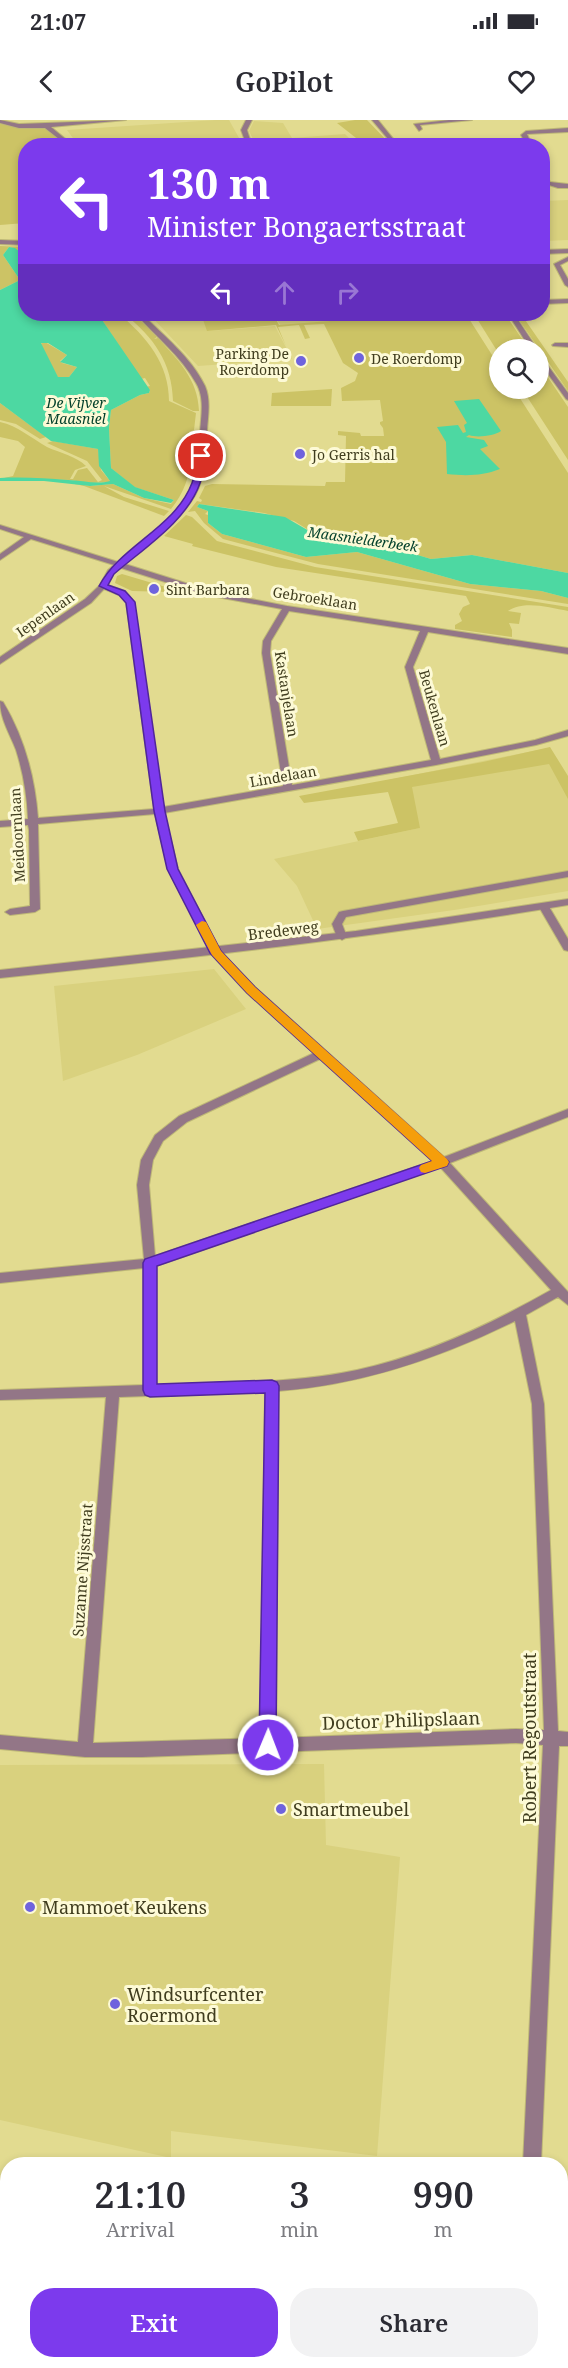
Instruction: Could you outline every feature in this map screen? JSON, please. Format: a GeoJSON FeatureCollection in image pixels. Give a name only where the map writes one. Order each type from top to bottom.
{"type":"FeatureCollection","features":[{"type":"Feature","properties":{"kind":"street"},"geometry":{"type":"LineString","coordinates":[[0,121],[20,126],[46,126],[123,120]]}},
{"type":"Feature","properties":{"kind":"street"},"geometry":{"type":"LineString","coordinates":[[247,138],[244,130],[249,120]]}},
{"type":"Feature","properties":{"kind":"street"},"geometry":{"type":"LineString","coordinates":[[375,120],[390,138]]}},
{"type":"Feature","properties":{"kind":"street"},"geometry":{"type":"LineString","coordinates":[[419,129],[417,124],[469,120]]}},
{"type":"Feature","properties":{"kind":"street"},"geometry":{"type":"LineString","coordinates":[[46,126],[62,138]]}},
{"type":"Feature","properties":{"kind":"street"},"geometry":{"type":"LineString","coordinates":[[526,138],[524,135],[536,128],[568,130]]}},
{"type":"Feature","properties":{"kind":"street"},"geometry":{"type":"LineString","coordinates":[[550,184],[568,186]]}},
{"type":"Feature","properties":{"kind":"street"},"geometry":{"type":"LineString","coordinates":[[0,242],[18,243]]}},
{"type":"Feature","properties":{"kind":"street"},"geometry":{"type":"LineString","coordinates":[[550,252],[568,251]]}},
{"type":"Feature","properties":{"kind":"street"},"geometry":{"type":"LineString","coordinates":[[568,259],[557,264],[568,285]]}},
{"type":"Feature","properties":{"kind":"street"},"geometry":{"type":"LineString","coordinates":[[550,302],[568,301]]}},
{"type":"Feature","properties":{"kind":"street","name":"Iepenlaan"},"geometry":{"type":"LineString","coordinates":[[0,661],[88,601],[103,586],[111,572],[171,519],[188,500],[197,482],[205,412],[204,396],[195,373],[146,321]]}},
{"type":"Feature","properties":{"kind":"street"},"geometry":{"type":"LineString","coordinates":[[516,321],[528,339]]}},
{"type":"Feature","properties":{"kind":"street"},"geometry":{"type":"LineString","coordinates":[[555,345],[568,345]]}},
{"type":"Feature","properties":{"kind":"street"},"geometry":{"type":"LineString","coordinates":[[549,370],[568,398]]}},
{"type":"Feature","properties":{"kind":"street","name":"Gebroeklaan"},"geometry":{"type":"LineString","coordinates":[[0,527],[209,593],[287,608],[568,651]]}},
{"type":"Feature","properties":{"kind":"street"},"geometry":{"type":"LineString","coordinates":[[0,558],[29,537]]}},
{"type":"Feature","properties":{"kind":"street"},"geometry":{"type":"LineString","coordinates":[[0,1395],[113,1394],[150,1390],[303,1384],[380,1369],[474,1336],[564,1295],[442,1162],[251,990],[216,953],[173,869],[159,811],[130,602],[122,593],[103,586]]}},
{"type":"Feature","properties":{"kind":"street","name":"Kastanjelaan"},"geometry":{"type":"LineString","coordinates":[[287,608],[267,641],[266,653],[288,789]]}},
{"type":"Feature","properties":{"kind":"street","name":"Beukenlaan"},"geometry":{"type":"LineString","coordinates":[[425,629],[409,667],[435,762]]}},
{"type":"Feature","properties":{"kind":"street","name":"Meidoornlaan"},"geometry":{"type":"LineString","coordinates":[[0,704],[15,734],[29,783],[31,822],[34,909],[10,912]]}},
{"type":"Feature","properties":{"kind":"street","name":"Lindelaan"},"geometry":{"type":"LineString","coordinates":[[0,824],[159,811],[435,762],[536,742],[568,733]]}},
{"type":"Feature","properties":{"kind":"street"},"geometry":{"type":"LineString","coordinates":[[342,938],[337,924],[343,914],[568,874]]}},
{"type":"Feature","properties":{"kind":"street","name":"Bredeweg"},"geometry":{"type":"LineString","coordinates":[[0,974],[342,938],[568,902]]}},
{"type":"Feature","properties":{"kind":"street"},"geometry":{"type":"LineString","coordinates":[[544,906],[568,948]]}},
{"type":"Feature","properties":{"kind":"street"},"geometry":{"type":"LineString","coordinates":[[150,1390],[150,1263],[143,1185],[147,1160],[159,1138],[183,1119],[323,1053]]}},
{"type":"Feature","properties":{"kind":"street"},"geometry":{"type":"LineString","coordinates":[[0,1278],[150,1263],[442,1162],[568,1113]]}},
{"type":"Feature","properties":{"kind":"street","name":"Robert Regoutstraat"},"geometry":{"type":"LineString","coordinates":[[520,1314],[538,1404],[560,1738],[532,2157]]}},
{"type":"Feature","properties":{"kind":"street"},"geometry":{"type":"LineString","coordinates":[[268,1745],[272,1386]]}},
{"type":"Feature","properties":{"kind":"street","name":"Suzanne Nijsstraat"},"geometry":{"type":"LineString","coordinates":[[85,1750],[113,1394]]}},
{"type":"Feature","properties":{"kind":"street","name":"Doctor Philipslaan"},"geometry":{"type":"LineString","coordinates":[[0,1742],[85,1750],[142,1750],[516,1736],[560,1738]]}},
{"type":"Feature","properties":{"kind":"shaded area"},"geometry":{"type":"Polygon","coordinates":[[[229,120],[239,138],[73,138],[67,130],[229,120]]]}},
{"type":"Feature","properties":{"kind":"shaded area"},"geometry":{"type":"Polygon","coordinates":[[[367,120],[384,138],[356,138],[337,123],[367,120]]]}},
{"type":"Feature","properties":{"kind":"shaded area"},"geometry":{"type":"Polygon","coordinates":[[[254,121],[283,123],[292,138],[252,138],[249,131],[254,121]]]}},
{"type":"Feature","properties":{"kind":"shaded area"},"geometry":{"type":"Polygon","coordinates":[[[0,124],[45,128],[36,129],[46,129],[59,138],[18,138],[18,224],[0,225],[0,124]]]}},
{"type":"Feature","properties":{"kind":"shaded area"},"geometry":{"type":"Polygon","coordinates":[[[345,134],[349,138],[292,138],[345,134]]]}},
{"type":"Feature","properties":{"kind":"shaded area"},"geometry":{"type":"Polygon","coordinates":[[[568,200],[568,240],[550,241],[550,201],[568,200]]]}},
{"type":"Feature","properties":{"kind":"shaded area"},"geometry":{"type":"Polygon","coordinates":[[[0,246],[18,247],[18,251],[9,247],[3,255],[18,277],[18,281],[0,290],[0,246]]]}},
{"type":"Feature","properties":{"kind":"shaded area"},"geometry":{"type":"Polygon","coordinates":[[[103,321],[127,321],[139,332],[161,363],[169,401],[196,413],[194,430],[189,432],[187,456],[191,458],[187,479],[183,491],[171,509],[104,486],[124,497],[169,511],[164,516],[84,486],[70,483],[90,486],[113,484],[144,498],[171,504],[174,500],[134,487],[111,468],[109,428],[111,410],[140,395],[149,393],[150,390],[146,387],[150,386],[145,378],[141,379],[103,321]]]}},
{"type":"Feature","properties":{"kind":"shaded area"},"geometry":{"type":"Polygon","coordinates":[[[133,321],[141,321],[157,337],[154,339],[158,338],[186,371],[195,389],[199,411],[193,411],[173,401],[172,387],[165,363],[152,342],[133,321]]]}},
{"type":"Feature","properties":{"kind":"shaded area"},"geometry":{"type":"Polygon","coordinates":[[[156,321],[204,321],[208,331],[275,326],[292,359],[198,366],[156,321]]]}},
{"type":"Feature","properties":{"kind":"shaded area"},"geometry":{"type":"Polygon","coordinates":[[[203,321],[277,321],[279,325],[330,321],[470,321],[489,350],[489,399],[520,399],[568,473],[568,573],[472,555],[431,559],[364,539],[328,542],[294,521],[264,513],[199,504],[197,507],[208,511],[205,514],[208,515],[208,523],[222,534],[306,557],[357,552],[470,584],[541,591],[568,598],[568,604],[318,564],[223,539],[204,523],[195,511],[188,512],[197,501],[201,502],[199,498],[205,486],[212,484],[325,486],[326,482],[345,482],[346,436],[338,435],[338,431],[360,433],[361,436],[384,436],[380,424],[383,421],[380,400],[342,401],[341,388],[355,381],[358,373],[343,363],[324,324],[304,325],[310,338],[305,339],[299,325],[278,327],[286,346],[276,325],[207,331],[203,321]]]}},
{"type":"Feature","properties":{"kind":"shaded area"},"geometry":{"type":"Polygon","coordinates":[[[278,321],[338,321],[281,326],[278,321]]]}},
{"type":"Feature","properties":{"kind":"shaded area"},"geometry":{"type":"Polygon","coordinates":[[[478,321],[510,321],[522,339],[490,339],[478,321]]]}},
{"type":"Feature","properties":{"kind":"shaded area"},"geometry":{"type":"Polygon","coordinates":[[[520,321],[526,321],[538,339],[532,339],[520,321]]]}},
{"type":"Feature","properties":{"kind":"shaded area"},"geometry":{"type":"Polygon","coordinates":[[[45,342],[67,355],[60,361],[62,363],[77,367],[69,377],[58,378],[40,344],[45,342]]]}},
{"type":"Feature","properties":{"kind":"shaded area"},"geometry":{"type":"Polygon","coordinates":[[[549,355],[568,382],[568,391],[549,363],[549,355]]]}},
{"type":"Feature","properties":{"kind":"shaded area"},"geometry":{"type":"Polygon","coordinates":[[[549,379],[568,407],[568,460],[528,399],[549,399],[549,379]]]}},
{"type":"Feature","properties":{"kind":"shaded area"},"geometry":{"type":"Polygon","coordinates":[[[332,389],[331,406],[271,406],[272,393],[332,389]]]}},
{"type":"Feature","properties":{"kind":"shaded area"},"geometry":{"type":"Polygon","coordinates":[[[0,403],[46,437],[40,439],[16,424],[0,420],[0,403]]]}},
{"type":"Feature","properties":{"kind":"shaded area"},"geometry":{"type":"Polygon","coordinates":[[[0,422],[19,429],[47,447],[73,457],[86,466],[75,470],[70,479],[73,479],[78,470],[87,468],[98,482],[102,480],[87,461],[47,443],[53,441],[98,449],[101,470],[111,482],[91,483],[4,478],[13,476],[25,447],[18,441],[0,437],[0,422]]]}},
{"type":"Feature","properties":{"kind":"shaded area"},"geometry":{"type":"Polygon","coordinates":[[[186,515],[192,517],[217,541],[315,567],[568,607],[568,611],[529,605],[508,611],[521,613],[519,624],[509,623],[512,637],[455,629],[455,625],[462,621],[459,614],[463,607],[470,604],[466,596],[276,567],[192,546],[193,544],[164,536],[186,515]]]}},
{"type":"Feature","properties":{"kind":"shaded area"},"geometry":{"type":"Polygon","coordinates":[[[122,574],[169,588],[168,592],[132,591],[115,583],[117,576],[122,574]]]}},
{"type":"Feature","properties":{"kind":"shaded area"},"geometry":{"type":"Polygon","coordinates":[[[550,747],[568,776],[568,799],[549,764],[412,787],[420,828],[358,841],[354,832],[398,823],[388,792],[304,803],[299,796],[483,762],[550,747]]]}},
{"type":"Feature","properties":{"kind":"shaded area"},"geometry":{"type":"Polygon","coordinates":[[[543,749],[568,790],[568,891],[317,929],[297,886],[274,859],[420,828],[388,780],[543,749]]]}},
{"type":"Feature","properties":{"kind":"shaded area"},"geometry":{"type":"Polygon","coordinates":[[[214,969],[246,1009],[137,1055],[63,1081],[54,986],[214,969]]]}},
{"type":"Feature","properties":{"kind":"shaded area"},"geometry":{"type":"Polygon","coordinates":[[[324,1764],[326,1845],[400,1857],[377,2156],[171,2131],[171,2157],[166,2157],[0,2120],[0,1765],[324,1764]]]}},
{"type":"Feature","properties":{"kind":"water","name":"De Vijver Maasniel"},"geometry":{"type":"Polygon","coordinates":[[[9,247],[18,250],[18,277],[3,255],[9,247]]]}},
{"type":"Feature","properties":{"kind":"water","name":"De Vijver Maasniel"},"geometry":{"type":"Polygon","coordinates":[[[18,281],[18,321],[103,321],[150,390],[149,393],[140,395],[111,410],[109,428],[111,468],[135,487],[174,500],[171,503],[144,498],[113,484],[90,486],[44,481],[0,481],[0,478],[17,478],[110,481],[99,466],[98,449],[51,441],[0,403],[0,290],[18,281]],[[41,343],[58,377],[69,377],[77,367],[60,362],[67,355],[48,343],[41,343]]]}},
{"type":"Feature","properties":{"kind":"water"},"geometry":{"type":"Polygon","coordinates":[[[479,399],[501,431],[490,435],[466,437],[484,440],[488,446],[480,449],[500,469],[474,475],[447,474],[446,442],[437,427],[458,425],[463,433],[466,432],[464,425],[467,423],[454,401],[479,399]]]}},
{"type":"Feature","properties":{"kind":"water"},"geometry":{"type":"Polygon","coordinates":[[[199,504],[285,517],[328,542],[364,539],[431,559],[472,555],[568,573],[568,598],[541,591],[470,584],[357,552],[306,557],[222,534],[208,523],[208,511],[197,507],[199,504]]]}},
{"type":"Feature","properties":{"kind":"slow traffic"},"geometry":{"type":"LineString","coordinates":[[202,925],[216,953],[251,990],[442,1162],[425,1168]]}},
{"type":"Feature","properties":{"kind":"place","name":"De Roerdomp"},"geometry":{"type":"Point","coordinates":[359,358]}},
{"type":"Feature","properties":{"kind":"place","name":"Parking De Roerdomp"},"geometry":{"type":"Point","coordinates":[301,361]}},
{"type":"Feature","properties":{"kind":"place","name":"Jo Gerris hal"},"geometry":{"type":"Point","coordinates":[300,454]}},
{"type":"Feature","properties":{"kind":"place","name":"Sint Barbara"},"geometry":{"type":"Point","coordinates":[154,589]}},
{"type":"Feature","properties":{"kind":"place","name":"Smartmeubel"},"geometry":{"type":"Point","coordinates":[281,1809]}},
{"type":"Feature","properties":{"kind":"place","name":"Mammoet Keukens"},"geometry":{"type":"Point","coordinates":[30,1907]}},
{"type":"Feature","properties":{"kind":"place","name":"Windsurfcenter Roermond"},"geometry":{"type":"Point","coordinates":[115,2004]}},
{"type":"Feature","properties":{"kind":"route"},"geometry":{"type":"LineString","coordinates":[[201,456],[194,490],[179,512],[111,572],[103,586],[122,593],[128,597],[130,602],[159,811],[173,869],[216,953],[251,990],[442,1162],[150,1263],[150,1390],[272,1386],[268,1745]]}},
{"type":"Feature","properties":{"kind":"water label","name":"Maasnielderbeek"},"geometry":{"type":"Point","coordinates":[363,539]}}]}
